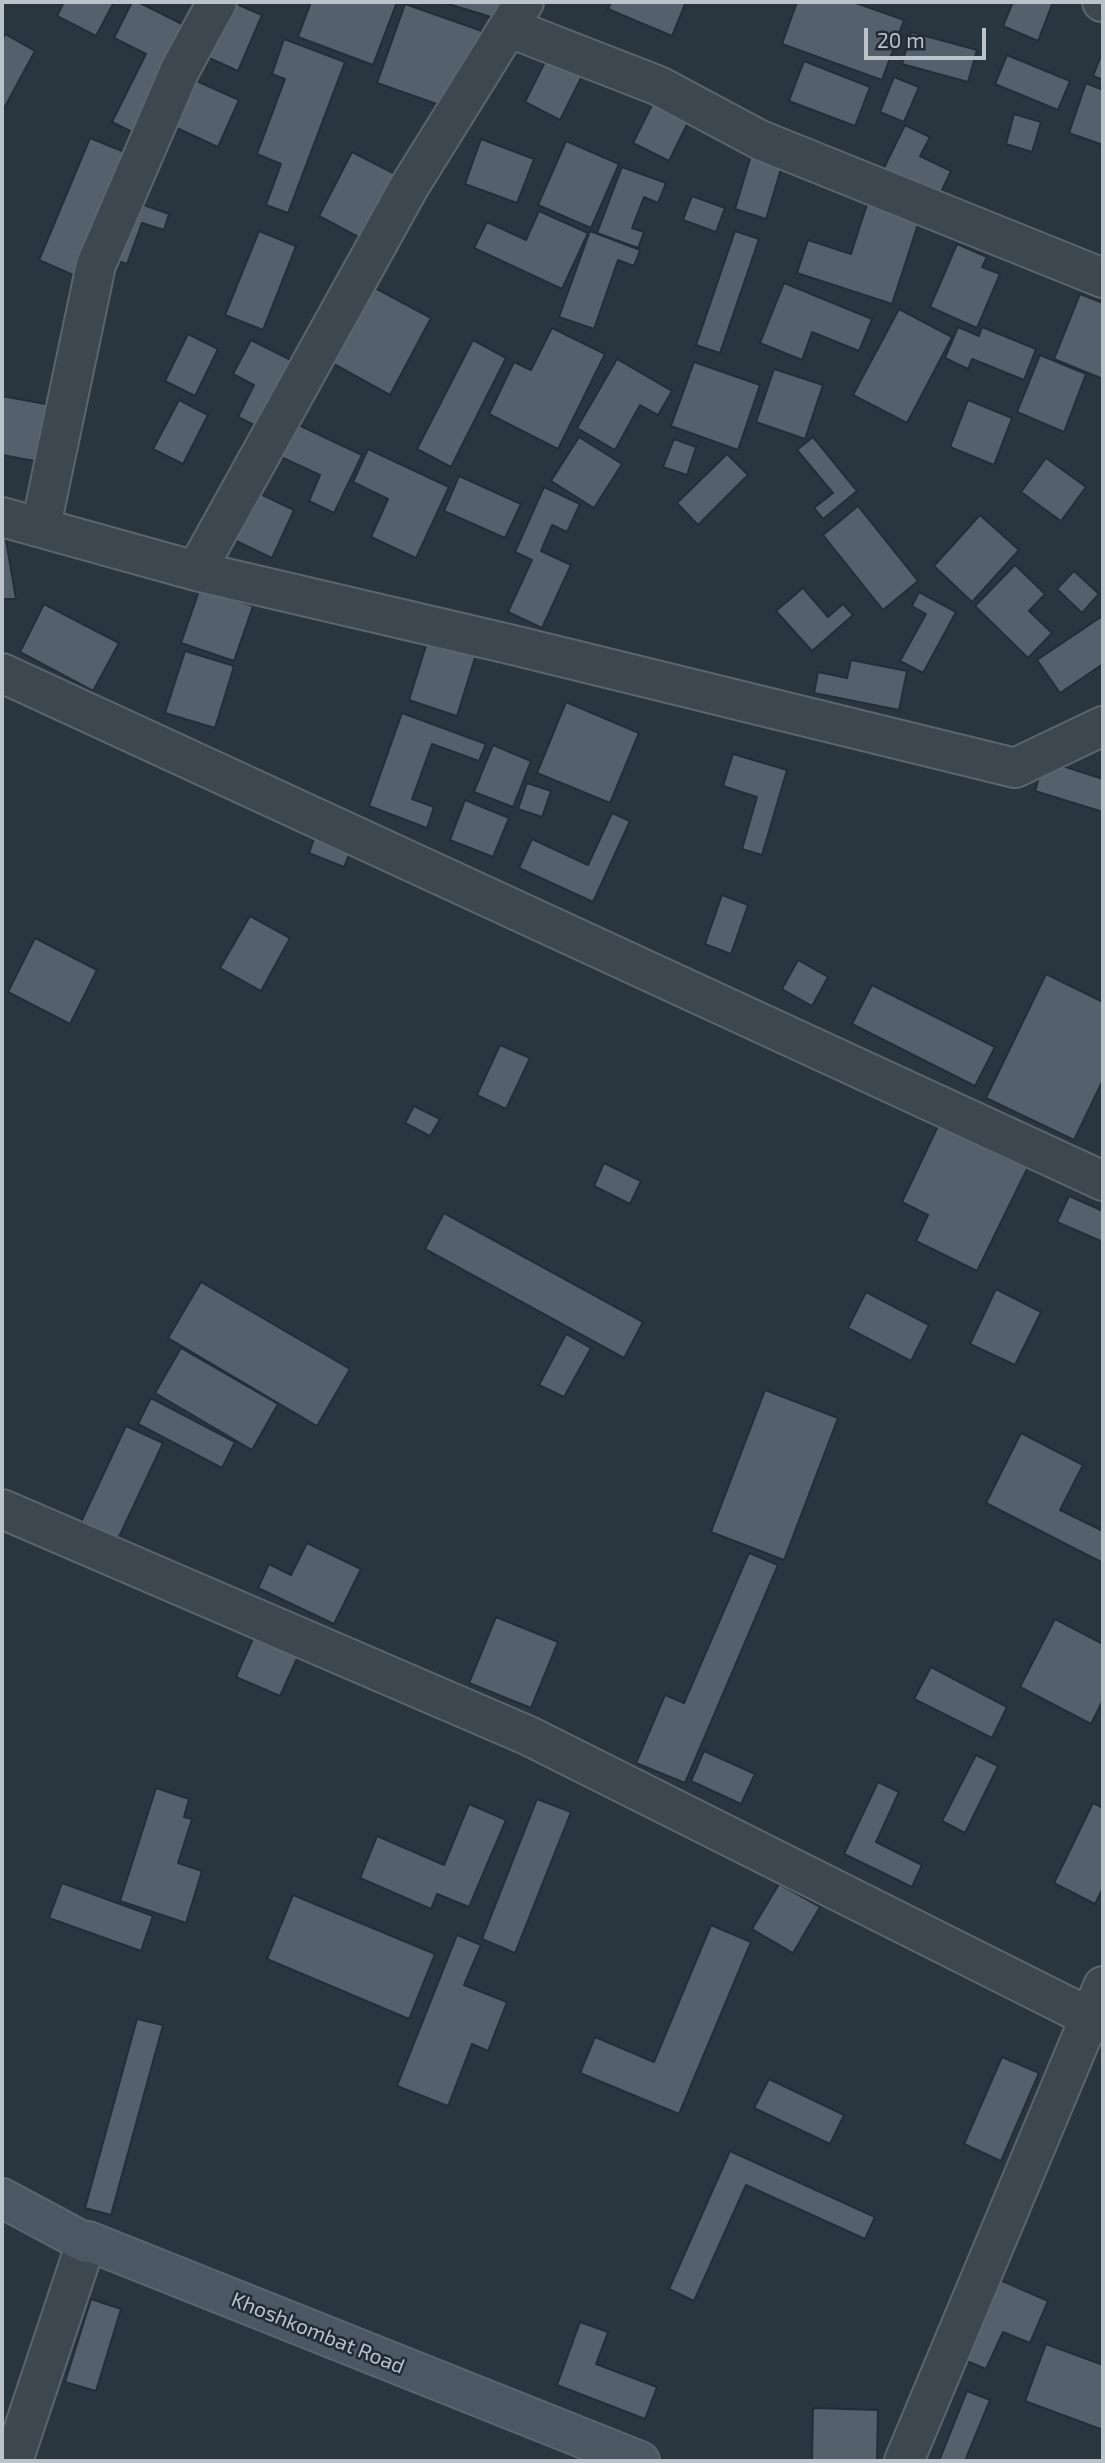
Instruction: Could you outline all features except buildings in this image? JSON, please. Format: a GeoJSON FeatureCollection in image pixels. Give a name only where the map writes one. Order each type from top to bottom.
{"type":"FeatureCollection","features":[{"type":"Feature","properties":{"kind":"street"},"geometry":{"type":"LineString","coordinates":[[41,526],[96,265],[180,70],[218,2]]}},
{"type":"Feature","properties":{"kind":"street"},"geometry":{"type":"LineString","coordinates":[[196,571],[410,187],[517,15],[760,140],[1103,278]]}},
{"type":"Feature","properties":{"kind":"street"},"geometry":{"type":"LineString","coordinates":[[2,517],[196,571],[1016,768],[1103,726]]}},
{"type":"Feature","properties":{"kind":"street"},"geometry":{"type":"LineString","coordinates":[[2,673],[1103,1181]]}},
{"type":"Feature","properties":{"kind":"street"},"geometry":{"type":"LineString","coordinates":[[2,1509],[529,1737],[1099,2009],[904,2461]]}},
{"type":"Feature","properties":{"kind":"street","name":"Khoshkombat Road"},"geometry":{"type":"LineString","coordinates":[[2,2198],[86,2243],[88,2241],[101,2246],[639,2461]]}},
{"type":"Feature","properties":{"kind":"street"},"geometry":{"type":"LineString","coordinates":[[13,2461],[86,2243]]}}]}
